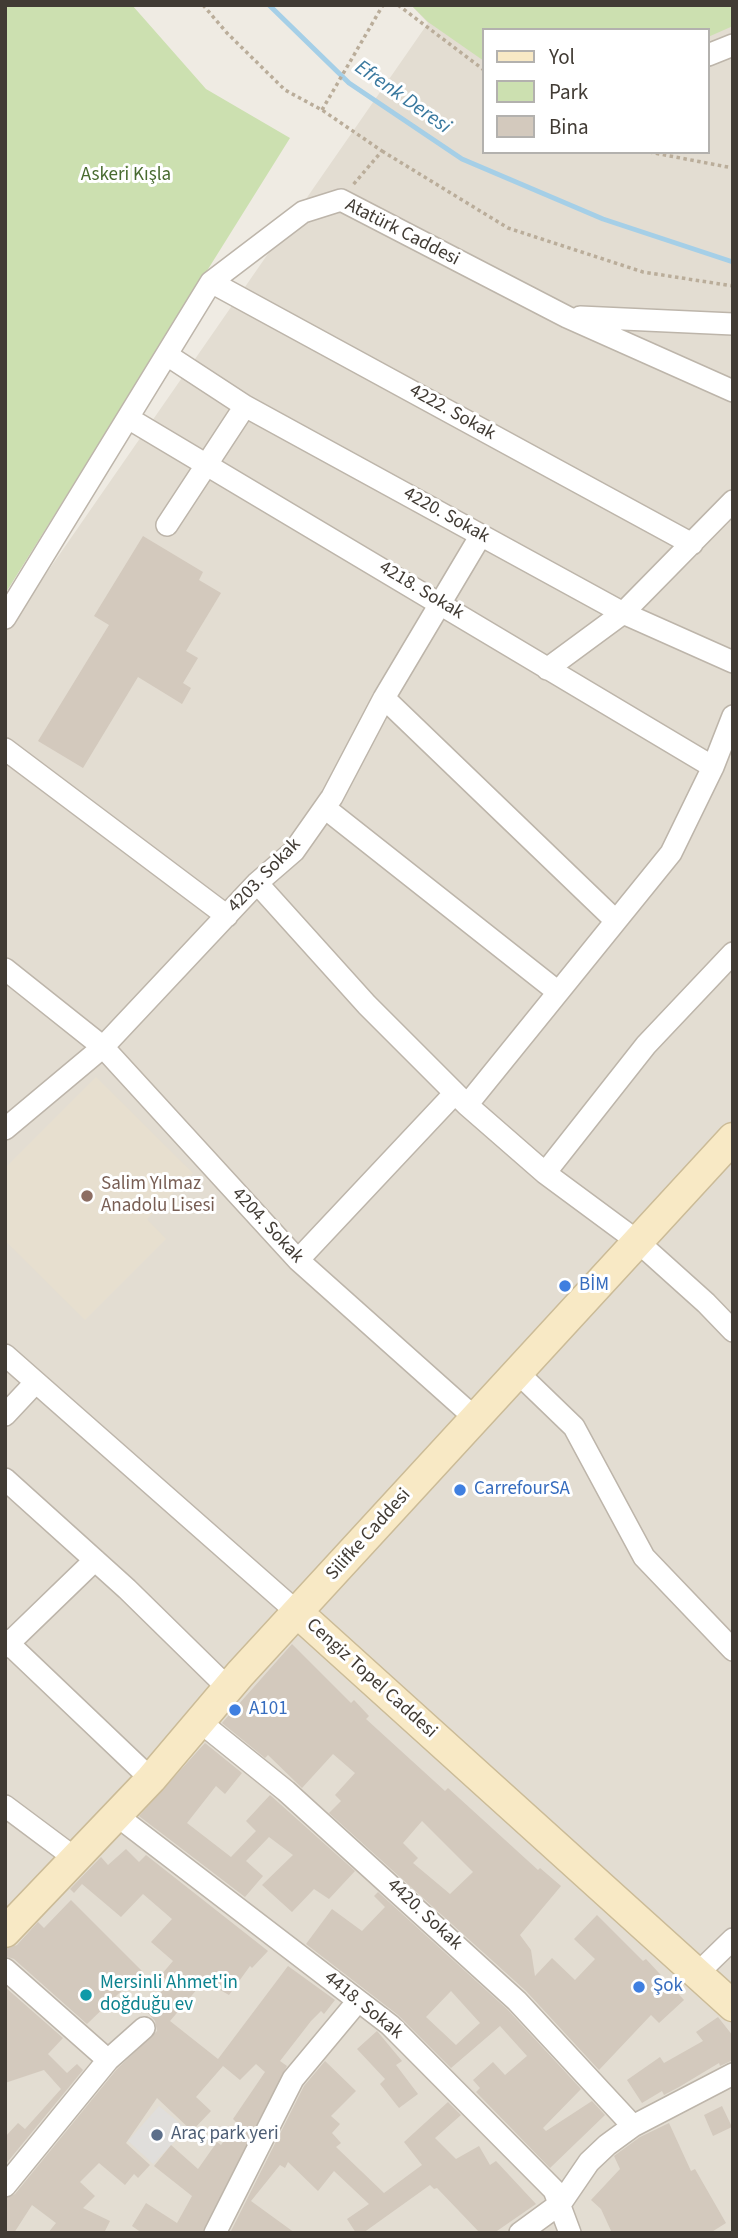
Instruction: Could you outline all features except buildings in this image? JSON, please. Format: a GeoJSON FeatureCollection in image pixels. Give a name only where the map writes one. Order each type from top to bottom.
{"type":"FeatureCollection","features":[{"type":"Feature","properties":{"kind":"street"},"geometry":{"type":"LineString","coordinates":[[710,54],[733,45]]}},
{"type":"Feature","properties":{"kind":"street","name":"Atatürk Caddesi"},"geometry":{"type":"LineString","coordinates":[[5,618],[211,282],[303,212],[341,200],[567,317],[733,391]]}},
{"type":"Feature","properties":{"kind":"street","name":"4222. Sokak"},"geometry":{"type":"LineString","coordinates":[[211,282],[692,544]]}},
{"type":"Feature","properties":{"kind":"street"},"geometry":{"type":"LineString","coordinates":[[567,317],[733,324]]}},
{"type":"Feature","properties":{"kind":"street","name":"4220. Sokak"},"geometry":{"type":"LineString","coordinates":[[167,355],[245,406],[623,613],[733,662]]}},
{"type":"Feature","properties":{"kind":"street"},"geometry":{"type":"LineString","coordinates":[[167,525],[245,406]]}},
{"type":"Feature","properties":{"kind":"street","name":"4218. Sokak"},"geometry":{"type":"LineString","coordinates":[[128,418],[441,602],[547,669],[713,767]]}},
{"type":"Feature","properties":{"kind":"street"},"geometry":{"type":"LineString","coordinates":[[547,669],[623,613],[733,501]]}},
{"type":"Feature","properties":{"kind":"street","name":"4203. Sokak"},"geometry":{"type":"LineString","coordinates":[[7,1124],[103,1047],[257,883],[294,852],[325,808],[384,698],[481,535]]}},
{"type":"Feature","properties":{"kind":"street"},"geometry":{"type":"LineString","coordinates":[[384,698],[615,920]]}},
{"type":"Feature","properties":{"kind":"street"},"geometry":{"type":"LineString","coordinates":[[298,1260],[461,1099],[558,992],[671,853],[713,767],[733,716]]}},
{"type":"Feature","properties":{"kind":"street"},"geometry":{"type":"LineString","coordinates":[[5,749],[227,916]]}},
{"type":"Feature","properties":{"kind":"street"},"geometry":{"type":"LineString","coordinates":[[325,808],[558,992]]}},
{"type":"Feature","properties":{"kind":"street"},"geometry":{"type":"LineString","coordinates":[[257,883],[367,1005],[461,1099],[545,1173],[637,1241],[733,1331]]}},
{"type":"Feature","properties":{"kind":"street"},"geometry":{"type":"LineString","coordinates":[[545,1173],[646,1045],[733,953]]}},
{"type":"Feature","properties":{"kind":"street","name":"4204. Sokak"},"geometry":{"type":"LineString","coordinates":[[5,970],[103,1047],[298,1260],[475,1418]]}},
{"type":"Feature","properties":{"kind":"street","name":"Silifke Caddesi"},"geometry":{"type":"LineString","coordinates":[[5,1933],[151,1779],[228,1688],[516,1371],[733,1138]]}},
{"type":"Feature","properties":{"kind":"street","name":"Cengiz Topel Caddesi"},"geometry":{"type":"LineString","coordinates":[[5,1355],[298,1613],[733,2006]]}},
{"type":"Feature","properties":{"kind":"street"},"geometry":{"type":"LineString","coordinates":[[516,1371],[574,1427],[644,1557],[730,1642]]}},
{"type":"Feature","properties":{"kind":"street"},"geometry":{"type":"LineString","coordinates":[[5,1415],[35,1383]]}},
{"type":"Feature","properties":{"kind":"street"},"geometry":{"type":"LineString","coordinates":[[5,1479],[95,1560],[228,1688]]}},
{"type":"Feature","properties":{"kind":"street"},"geometry":{"type":"LineString","coordinates":[[95,1560],[7,1643],[151,1779]]}},
{"type":"Feature","properties":{"kind":"street","name":"4420. Sokak"},"geometry":{"type":"LineString","coordinates":[[199,1721],[296,1800],[517,2001],[633,2126]]}},
{"type":"Feature","properties":{"kind":"street"},"geometry":{"type":"LineString","coordinates":[[5,1806],[76,1859]]}},
{"type":"Feature","properties":{"kind":"street","name":"4418. Sokak"},"geometry":{"type":"LineString","coordinates":[[116,1815],[415,2048],[554,2190],[570,2233]]}},
{"type":"Feature","properties":{"kind":"street"},"geometry":{"type":"LineString","coordinates":[[698,1973],[733,1939]]}},
{"type":"Feature","properties":{"kind":"street"},"geometry":{"type":"LineString","coordinates":[[5,1969],[108,2060]]}},
{"type":"Feature","properties":{"kind":"street"},"geometry":{"type":"LineString","coordinates":[[215,2233],[293,2079],[358,2001]]}},
{"type":"Feature","properties":{"kind":"street"},"geometry":{"type":"LineString","coordinates":[[5,2186],[108,2060],[144,2028]]}},
{"type":"Feature","properties":{"kind":"street"},"geometry":{"type":"LineString","coordinates":[[520,2233],[561,2203],[589,2162],[633,2126],[733,2074]]}},
{"type":"Feature","properties":{"kind":"path"},"geometry":{"type":"LineString","coordinates":[[203,5],[227,33],[285,90],[322,110],[382,151],[508,228],[643,272],[733,286]]}},
{"type":"Feature","properties":{"kind":"path"},"geometry":{"type":"LineString","coordinates":[[322,110],[383,5]]}},
{"type":"Feature","properties":{"kind":"path"},"geometry":{"type":"LineString","coordinates":[[398,5],[482,69]]}},
{"type":"Feature","properties":{"kind":"path"},"geometry":{"type":"LineString","coordinates":[[341,200],[382,151]]}},
{"type":"Feature","properties":{"kind":"path"},"geometry":{"type":"LineString","coordinates":[[660,154],[733,168]]}},
{"type":"Feature","properties":{"kind":"shaded area"},"geometry":{"type":"Polygon","coordinates":[[[411,5],[733,5],[733,2233],[5,2233],[5,633],[428,23],[411,5]]]}},
{"type":"Feature","properties":{"kind":"shaded area","name":"Salim Yılmaz Anadolu Lisesi"},"geometry":{"type":"Polygon","coordinates":[[[96,1077],[193,1173],[147,1219],[166,1239],[85,1320],[5,1241],[5,1168],[96,1077]]]}},
{"type":"Feature","properties":{"kind":"shaded area","name":"Araç park yeri"},"geometry":{"type":"Polygon","coordinates":[[[159,2106],[187,2129],[153,2164],[128,2141],[159,2106]]]}},
{"type":"Feature","properties":{"kind":"green space","name":"Askeri Kışla"},"geometry":{"type":"Polygon","coordinates":[[[5,5],[132,5],[206,89],[290,138],[5,594],[5,5]]]}},
{"type":"Feature","properties":{"kind":"green space"},"geometry":{"type":"Polygon","coordinates":[[[411,5],[733,5],[733,26],[710,36],[710,28],[482,28],[482,60],[428,22],[411,5]]]}},
{"type":"Feature","properties":{"kind":"waterway","name":"Efrenk Deresi"},"geometry":{"type":"LineString","coordinates":[[269,5],[349,83],[462,159],[603,219],[733,262]]}},
{"type":"Feature","properties":{"kind":"place","name":"Salim Yılmaz Anadolu Lisesi"},"geometry":{"type":"Point","coordinates":[87,1196]}},
{"type":"Feature","properties":{"kind":"place","name":"BİM"},"geometry":{"type":"Point","coordinates":[565,1286]}},
{"type":"Feature","properties":{"kind":"place","name":"CarrefourSA"},"geometry":{"type":"Point","coordinates":[460,1490]}},
{"type":"Feature","properties":{"kind":"place","name":"A101"},"geometry":{"type":"Point","coordinates":[235,1710]}},
{"type":"Feature","properties":{"kind":"place","name":"Şok"},"geometry":{"type":"Point","coordinates":[639,1987]}},
{"type":"Feature","properties":{"kind":"place","name":"Mersinli Ahmet'in doğduğu ev"},"geometry":{"type":"Point","coordinates":[86,1995]}},
{"type":"Feature","properties":{"kind":"place","name":"Araç park yeri"},"geometry":{"type":"Point","coordinates":[157,2135]}}]}
